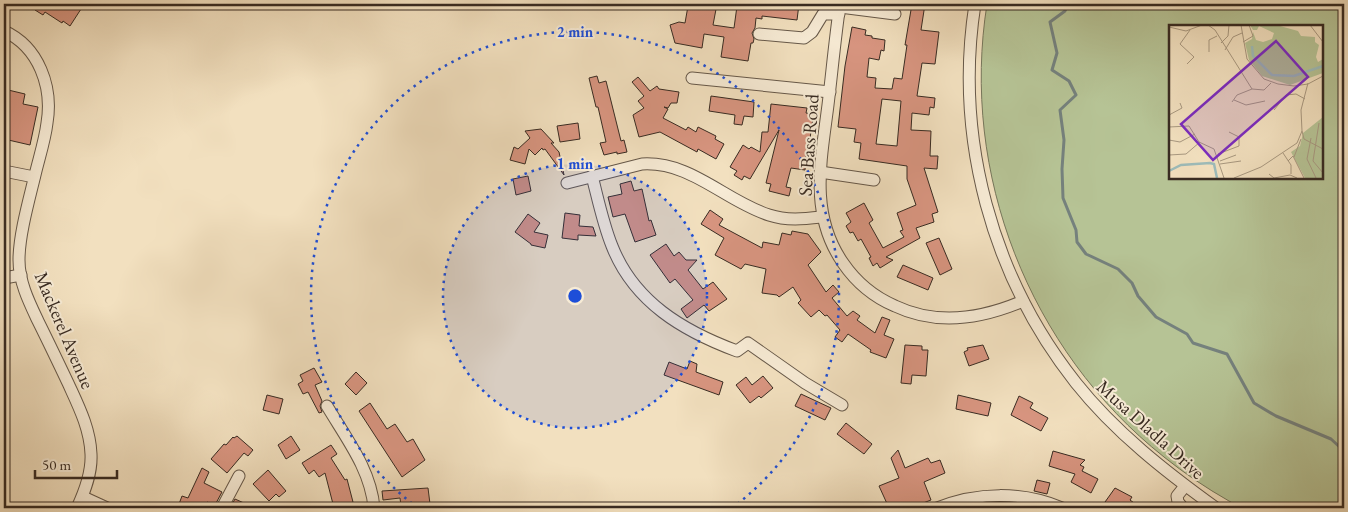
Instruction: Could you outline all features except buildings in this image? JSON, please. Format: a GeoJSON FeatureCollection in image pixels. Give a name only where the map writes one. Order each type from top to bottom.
{"type":"FeatureCollection","features":[{"type":"Feature","properties":{"kind":"street","name":"Musa Dladla Drive"},"geometry":{"type":"LineString","coordinates":[[975,4],[969,62],[969,97],[978,172],[988,215],[1002,256],[1023,301],[1056,357],[1090,399],[1119,430],[1185,486],[1216,508]]}},
{"type":"Feature","properties":{"kind":"street","name":"Sea Bass Road"},"geometry":{"type":"LineString","coordinates":[[840,8],[820,172],[822,217],[835,250],[849,271],[872,294],[905,311],[937,318],[958,318],[978,316],[1005,309],[1023,301]]}},
{"type":"Feature","properties":{"kind":"street"},"geometry":{"type":"LineString","coordinates":[[759,34],[804,38],[812,32],[823,14],[840,8],[895,14]]}},
{"type":"Feature","properties":{"kind":"street","name":"Mackerel Avenue"},"geometry":{"type":"LineString","coordinates":[[4,31],[17,39],[30,52],[40,66],[46,84],[49,105],[47,124],[34,177],[20,254],[20,275],[24,290],[88,430],[91,455],[90,471],[83,496],[77,508]]}},
{"type":"Feature","properties":{"kind":"street"},"geometry":{"type":"LineString","coordinates":[[692,78],[830,92]]}},
{"type":"Feature","properties":{"kind":"street"},"geometry":{"type":"LineString","coordinates":[[567,183],[642,164],[655,163],[673,167],[696,176],[730,197],[768,215],[788,219],[822,217]]}},
{"type":"Feature","properties":{"kind":"street"},"geometry":{"type":"LineString","coordinates":[[4,170],[34,177]]}},
{"type":"Feature","properties":{"kind":"street"},"geometry":{"type":"LineString","coordinates":[[820,172],[874,180]]}},
{"type":"Feature","properties":{"kind":"street"},"geometry":{"type":"LineString","coordinates":[[592,176],[611,245],[617,258],[633,282],[656,308],[687,329],[717,344],[737,351],[748,343],[805,383],[842,405]]}},
{"type":"Feature","properties":{"kind":"street"},"geometry":{"type":"LineString","coordinates":[[4,278],[20,275]]}},
{"type":"Feature","properties":{"kind":"street"},"geometry":{"type":"LineString","coordinates":[[327,406],[362,464],[371,487],[374,508]]}},
{"type":"Feature","properties":{"kind":"street"},"geometry":{"type":"LineString","coordinates":[[222,508],[238,476]]}},
{"type":"Feature","properties":{"kind":"street"},"geometry":{"type":"LineString","coordinates":[[1183,508],[1178,502],[1177,496],[1185,486]]}},
{"type":"Feature","properties":{"kind":"street"},"geometry":{"type":"LineString","coordinates":[[937,508],[970,498],[1002,495],[1032,498],[1062,508]]}},
{"type":"Feature","properties":{"kind":"street"},"geometry":{"type":"LineString","coordinates":[[83,496],[107,508]]}},
{"type":"Feature","properties":{"kind":"green space"},"geometry":{"type":"Polygon","coordinates":[[[987,4],[1344,4],[1344,508],[1248,509],[1239,507],[1179,469],[1117,414],[1076,365],[1042,311],[1015,254],[996,193],[984,131],[981,68],[987,4]]]}},
{"type":"Feature","properties":{"kind":"waterway"},"geometry":{"type":"LineString","coordinates":[[1068,4],[1065,11],[1050,22],[1057,53],[1052,70],[1069,81],[1076,95],[1060,110],[1064,140],[1063,198],[1076,230],[1077,242],[1086,254],[1118,269],[1132,283],[1138,296],[1156,317],[1187,334],[1193,343],[1227,354],[1254,403],[1276,416],[1331,439],[1344,451]]}}]}
